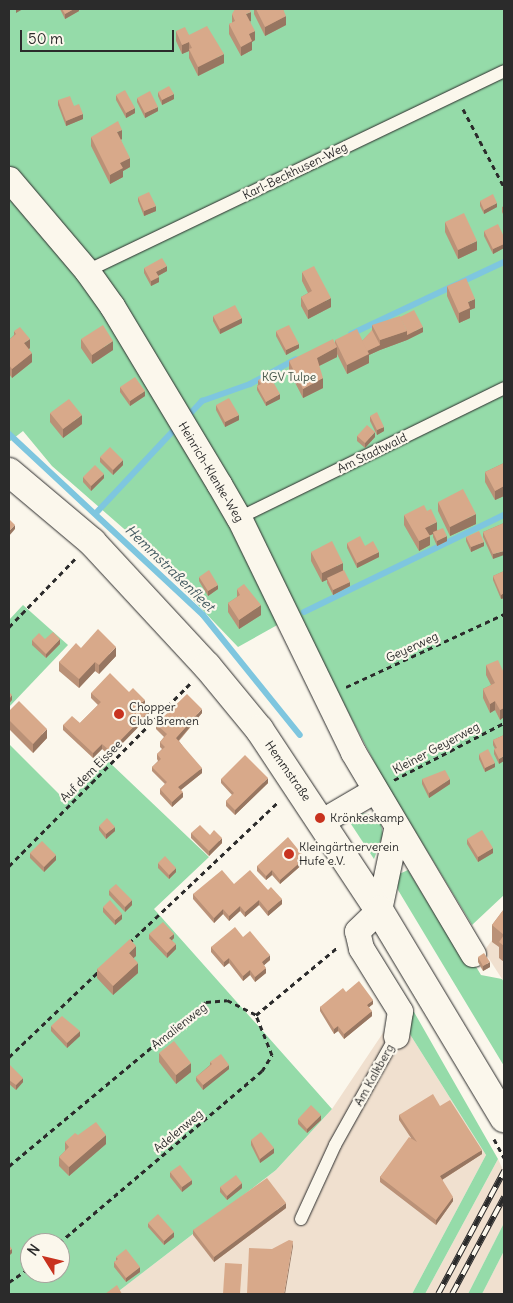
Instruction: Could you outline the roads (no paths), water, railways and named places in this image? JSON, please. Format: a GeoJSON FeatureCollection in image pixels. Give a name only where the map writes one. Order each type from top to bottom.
{"type":"FeatureCollection","features":[{"type":"Feature","properties":{"kind":"street","name":"Heinrich-Klenke-Weg"},"geometry":{"type":"LineString","coordinates":[[9,179],[87,271],[112,306],[239,518],[353,752],[396,829],[473,954]]}},
{"type":"Feature","properties":{"kind":"street","name":"Hemmstraße"},"geometry":{"type":"LineString","coordinates":[[9,472],[92,542],[207,666],[297,783],[379,910],[504,1118]]}},
{"type":"Feature","properties":{"kind":"street"},"geometry":{"type":"LineString","coordinates":[[322,821],[375,790]]}},
{"type":"Feature","properties":{"kind":"street"},"geometry":{"type":"LineString","coordinates":[[379,910],[396,829]]}},
{"type":"Feature","properties":{"kind":"street","name":"Am Kalkberg"},"geometry":{"type":"LineString","coordinates":[[379,910],[358,931],[361,948],[400,1011],[396,1036]]}},
{"type":"Feature","properties":{"kind":"lane","name":"Karl-Beckhusen-Weg"},"geometry":{"type":"LineString","coordinates":[[87,271],[504,72]]}},
{"type":"Feature","properties":{"kind":"lane","name":"Am Stadtwald"},"geometry":{"type":"LineString","coordinates":[[239,518],[504,388]]}},
{"type":"Feature","properties":{"kind":"lane","name":"Am Kalkberg"},"geometry":{"type":"LineString","coordinates":[[302,1219],[335,1146],[396,1036]]}},
{"type":"Feature","properties":{"kind":"waterway"},"geometry":{"type":"LineString","coordinates":[[351,334],[504,262]]}},
{"type":"Feature","properties":{"kind":"waterway"},"geometry":{"type":"LineString","coordinates":[[188,416],[202,401],[250,384],[296,359]]}},
{"type":"Feature","properties":{"kind":"waterway"},"geometry":{"type":"LineString","coordinates":[[96,513],[173,431]]}},
{"type":"Feature","properties":{"kind":"waterway","name":"Hemmstraßenfleet"},"geometry":{"type":"LineString","coordinates":[[9,434],[203,615],[300,735]]}},
{"type":"Feature","properties":{"kind":"waterway"},"geometry":{"type":"LineString","coordinates":[[304,612],[504,515]]}},
{"type":"Feature","properties":{"kind":"railway"},"geometry":{"type":"LineString","coordinates":[[438,1294],[504,1171]]}},
{"type":"Feature","properties":{"kind":"railway"},"geometry":{"type":"LineString","coordinates":[[452,1294],[504,1197]]}},
{"type":"Feature","properties":{"kind":"place","name":"Chopper Club Bremen"},"geometry":{"type":"Point","coordinates":[119,714]}},
{"type":"Feature","properties":{"kind":"place","name":"Krönkeskamp"},"geometry":{"type":"Point","coordinates":[320,818]}},
{"type":"Feature","properties":{"kind":"place","name":"Kleingärtnerverein Hufe e.V."},"geometry":{"type":"Point","coordinates":[289,854]}},
{"type":"Feature","properties":{"kind":"park label","name":"KGV Tulpe"},"geometry":{"type":"Point","coordinates":[289,377]}}]}
